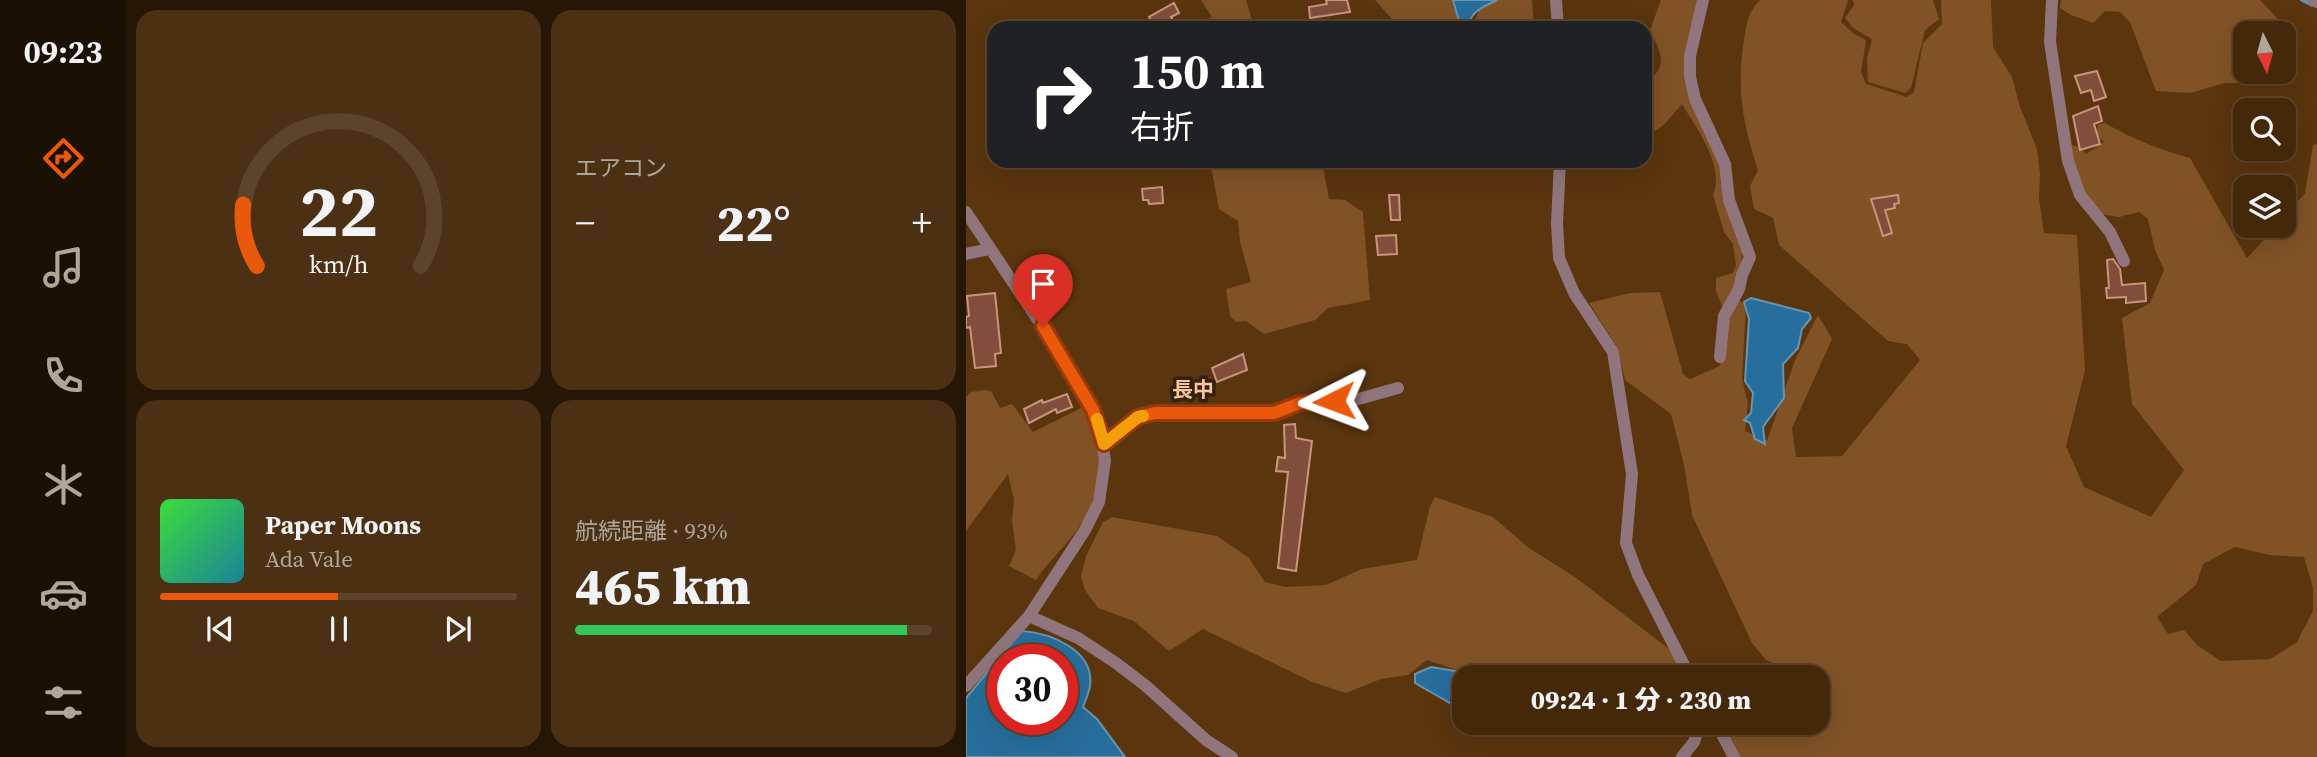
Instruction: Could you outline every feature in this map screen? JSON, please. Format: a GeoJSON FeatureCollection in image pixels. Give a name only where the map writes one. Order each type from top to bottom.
{"type":"FeatureCollection","features":[{"type":"Feature","properties":{"kind":"street"},"geometry":{"type":"LineString","coordinates":[[1556,0],[1558,21]]}},
{"type":"Feature","properties":{"kind":"street"},"geometry":{"type":"LineString","coordinates":[[1703,0],[1690,56],[1690,77],[1695,99],[1725,164],[1729,200],[1750,257],[1739,289],[1724,316],[1720,358]]}},
{"type":"Feature","properties":{"kind":"street"},"geometry":{"type":"LineString","coordinates":[[2052,0],[2050,42],[2068,161],[2080,194],[2110,232],[2124,261]]}},
{"type":"Feature","properties":{"kind":"street"},"geometry":{"type":"LineString","coordinates":[[1560,168],[1557,223],[1559,258],[1574,293],[1613,352],[1632,474],[1626,542],[1638,575],[1684,665]]}},
{"type":"Feature","properties":{"kind":"street"},"geometry":{"type":"LineString","coordinates":[[966,212],[1072,371],[1093,410],[1104,444],[1103,485],[1093,516],[1029,616],[966,687]]}},
{"type":"Feature","properties":{"kind":"street"},"geometry":{"type":"LineString","coordinates":[[966,254],[990,249]]}},
{"type":"Feature","properties":{"kind":"street"},"geometry":{"type":"LineString","coordinates":[[1104,444],[1138,417],[1155,413],[1281,413],[1300,403],[1355,400],[1398,388]]}},
{"type":"Feature","properties":{"kind":"street"},"geometry":{"type":"LineString","coordinates":[[1029,616],[1078,638],[1116,663],[1206,740],[1232,757]]}},
{"type":"Feature","properties":{"kind":"street"},"geometry":{"type":"LineString","coordinates":[[1682,757],[1696,735]]}},
{"type":"Feature","properties":{"kind":"street"},"geometry":{"type":"LineString","coordinates":[[1722,735],[1734,757]]}},
{"type":"Feature","properties":{"kind":"shaded area"},"geometry":{"type":"Polygon","coordinates":[[[1201,0],[1246,0],[1252,20],[1204,21],[1212,17],[1201,0]]]}},
{"type":"Feature","properties":{"kind":"shaded area"},"geometry":{"type":"Polygon","coordinates":[[[1375,0],[1463,0],[1458,21],[1394,21],[1375,0]]]}},
{"type":"Feature","properties":{"kind":"shaded area"},"geometry":{"type":"Polygon","coordinates":[[[1483,0],[1532,0],[1534,21],[1475,21],[1483,0]]]}},
{"type":"Feature","properties":{"kind":"shaded area"},"geometry":{"type":"Polygon","coordinates":[[[1661,0],[1707,0],[1684,80],[1691,102],[1722,166],[1743,246],[1737,299],[1746,305],[1742,379],[1748,403],[1745,431],[1767,441],[1795,360],[1818,315],[1832,339],[1792,428],[1796,457],[1842,456],[1920,360],[1907,344],[1888,341],[1779,245],[1773,218],[1754,209],[1750,186],[1758,170],[1748,137],[1741,91],[1747,23],[1760,0],[1848,0],[1841,22],[1854,34],[1866,40],[1861,72],[1866,84],[1907,97],[1914,92],[1923,43],[1942,24],[1941,0],[1991,0],[1993,47],[2012,77],[2019,104],[2037,149],[2039,199],[2044,233],[2077,235],[2085,370],[2066,446],[2084,487],[2151,517],[2184,470],[2132,404],[2122,318],[2150,303],[2164,270],[2155,250],[2148,219],[2139,212],[2119,217],[2100,214],[2084,193],[2067,144],[2080,147],[2086,154],[2104,142],[2096,135],[2098,125],[2105,123],[2147,144],[2190,158],[2233,233],[2233,238],[2236,238],[2247,258],[2266,238],[2296,238],[2296,204],[2305,193],[2313,145],[2317,144],[2317,757],[1740,757],[1729,735],[1830,735],[1830,665],[1775,665],[1766,660],[1752,643],[1692,515],[1684,465],[1671,414],[1625,380],[1618,348],[1589,303],[1630,293],[1660,292],[1683,374],[1690,379],[1720,366],[1726,316],[1716,291],[1716,278],[1733,273],[1736,266],[1733,244],[1724,232],[1713,195],[1715,172],[1708,148],[1682,104],[1666,123],[1652,132],[1652,78],[1660,65],[1660,52],[1652,35],[1652,25],[1661,0]],[[2235,547],[2203,564],[2196,585],[2157,617],[2168,634],[2184,630],[2197,645],[2221,661],[2270,659],[2297,642],[2313,611],[2313,588],[2304,557],[2270,555],[2235,547]]]}},
{"type":"Feature","properties":{"kind":"shaded area"},"geometry":{"type":"Polygon","coordinates":[[[1853,0],[1933,0],[1939,19],[1925,30],[1911,88],[1905,93],[1868,82],[1867,59],[1872,39],[1853,28],[1845,18],[1854,5],[1853,0]]]}},
{"type":"Feature","properties":{"kind":"shaded area"},"geometry":{"type":"Polygon","coordinates":[[[2061,0],[2260,0],[2280,21],[2233,21],[2233,83],[2191,93],[2156,91],[2130,22],[2120,12],[2105,11],[2093,23],[2060,8],[2061,0]]]}},
{"type":"Feature","properties":{"kind":"shaded area"},"geometry":{"type":"Polygon","coordinates":[[[1211,168],[1323,168],[1329,199],[1345,200],[1363,212],[1370,300],[1328,308],[1315,320],[1264,334],[1246,321],[1236,322],[1230,316],[1226,289],[1251,282],[1240,242],[1238,221],[1219,209],[1211,168]]]}},
{"type":"Feature","properties":{"kind":"shaded area"},"geometry":{"type":"Polygon","coordinates":[[[991,391],[1000,408],[1012,404],[1033,432],[1083,407],[1096,440],[1099,472],[1092,503],[1074,534],[1036,580],[1009,566],[1016,550],[1012,521],[1014,500],[1008,474],[966,531],[966,397],[971,392],[991,391]]]}},
{"type":"Feature","properties":{"kind":"shaded area"},"geometry":{"type":"Polygon","coordinates":[[[1435,497],[1493,517],[1529,548],[1575,577],[1669,649],[1680,665],[1452,665],[1452,668],[1427,660],[1408,675],[1381,679],[1346,693],[1312,682],[1203,629],[1169,651],[1134,621],[1098,608],[1085,590],[1081,577],[1086,556],[1103,522],[1112,517],[1217,536],[1248,557],[1265,582],[1285,587],[1326,585],[1362,569],[1417,560],[1430,506],[1435,497]]]}},
{"type":"Feature","properties":{"kind":"water"},"geometry":{"type":"Polygon","coordinates":[[[1453,0],[1497,0],[1482,7],[1470,21],[1459,21],[1453,0]]]}},
{"type":"Feature","properties":{"kind":"water"},"geometry":{"type":"Polygon","coordinates":[[[1751,298],[1809,313],[1811,318],[1802,329],[1798,348],[1783,364],[1784,398],[1763,427],[1765,444],[1755,439],[1750,423],[1744,420],[1751,413],[1753,393],[1745,381],[1749,319],[1744,302],[1751,298]]]}},
{"type":"Feature","properties":{"kind":"water"},"geometry":{"type":"Polygon","coordinates":[[[1022,631],[1064,644],[1011,644],[1022,631]]]}},
{"type":"Feature","properties":{"kind":"water"},"geometry":{"type":"Polygon","coordinates":[[[1078,653],[1090,673],[1090,686],[1083,707],[1097,719],[1125,757],[966,757],[966,698],[987,673],[987,735],[1078,735],[1078,653]]]}},
{"type":"Feature","properties":{"kind":"water"},"geometry":{"type":"Polygon","coordinates":[[[1431,667],[1452,670],[1452,704],[1415,683],[1415,674],[1431,667]]]}},
{"type":"Feature","properties":{"kind":"building"},"geometry":{"type":"Polygon","coordinates":[[[1326,0],[1347,0],[1350,12],[1310,18],[1309,7],[1327,4],[1326,0]]]}},
{"type":"Feature","properties":{"kind":"building"},"geometry":{"type":"Polygon","coordinates":[[[1174,3],[1179,13],[1171,17],[1173,20],[1171,21],[1151,21],[1149,17],[1174,3]]]}},
{"type":"Feature","properties":{"kind":"building"},"geometry":{"type":"Polygon","coordinates":[[[2097,71],[2106,97],[2094,101],[2091,90],[2081,93],[2075,76],[2097,71]]]}},
{"type":"Feature","properties":{"kind":"building"},"geometry":{"type":"Polygon","coordinates":[[[2098,106],[2102,121],[2094,124],[2100,144],[2080,150],[2073,116],[2098,106]]]}},
{"type":"Feature","properties":{"kind":"building"},"geometry":{"type":"Polygon","coordinates":[[[1162,187],[1163,203],[1149,204],[1148,200],[1143,200],[1142,189],[1162,187]]]}},
{"type":"Feature","properties":{"kind":"building"},"geometry":{"type":"Polygon","coordinates":[[[1389,195],[1399,195],[1400,220],[1391,220],[1389,195]]]}},
{"type":"Feature","properties":{"kind":"building"},"geometry":{"type":"Polygon","coordinates":[[[1898,195],[1899,203],[1894,204],[1895,208],[1885,210],[1892,233],[1883,236],[1871,199],[1898,195]]]}},
{"type":"Feature","properties":{"kind":"building"},"geometry":{"type":"Polygon","coordinates":[[[1396,235],[1397,254],[1378,255],[1376,236],[1396,235]]]}},
{"type":"Feature","properties":{"kind":"building"},"geometry":{"type":"Polygon","coordinates":[[[2113,259],[2120,269],[2122,285],[2145,283],[2146,301],[2126,303],[2126,297],[2107,298],[2107,260],[2113,259]]]}},
{"type":"Feature","properties":{"kind":"building"},"geometry":{"type":"Polygon","coordinates":[[[995,293],[1001,353],[995,354],[996,366],[975,368],[970,327],[966,328],[966,317],[969,316],[967,296],[995,293]]]}},
{"type":"Feature","properties":{"kind":"building"},"geometry":{"type":"Polygon","coordinates":[[[1243,354],[1247,370],[1217,382],[1212,368],[1243,354]]]}},
{"type":"Feature","properties":{"kind":"building"},"geometry":{"type":"Polygon","coordinates":[[[1067,394],[1072,407],[1057,413],[1056,409],[1029,423],[1024,409],[1042,400],[1043,403],[1067,394]]]}},
{"type":"Feature","properties":{"kind":"building"},"geometry":{"type":"Polygon","coordinates":[[[1295,424],[1296,438],[1312,441],[1296,571],[1278,568],[1288,472],[1276,471],[1278,457],[1285,458],[1284,425],[1295,424]]]}},
{"type":"Feature","properties":{"kind":"waterway"},"geometry":{"type":"LineString","coordinates":[[2302,0],[2312,5]]}},
{"type":"Feature","properties":{"kind":"slow traffic"},"geometry":{"type":"LineString","coordinates":[[1097,419],[1104,444],[1138,417],[1143,416]]}},
{"type":"Feature","properties":{"kind":"district","name":"長中"},"geometry":{"type":"Point","coordinates":[1193,390]}},
{"type":"Feature","properties":{"kind":"route"},"geometry":{"type":"LineString","coordinates":[[1043,326],[1093,410],[1104,444],[1138,417],[1155,413],[1281,413],[1300,403],[1334,401]]}}]}
